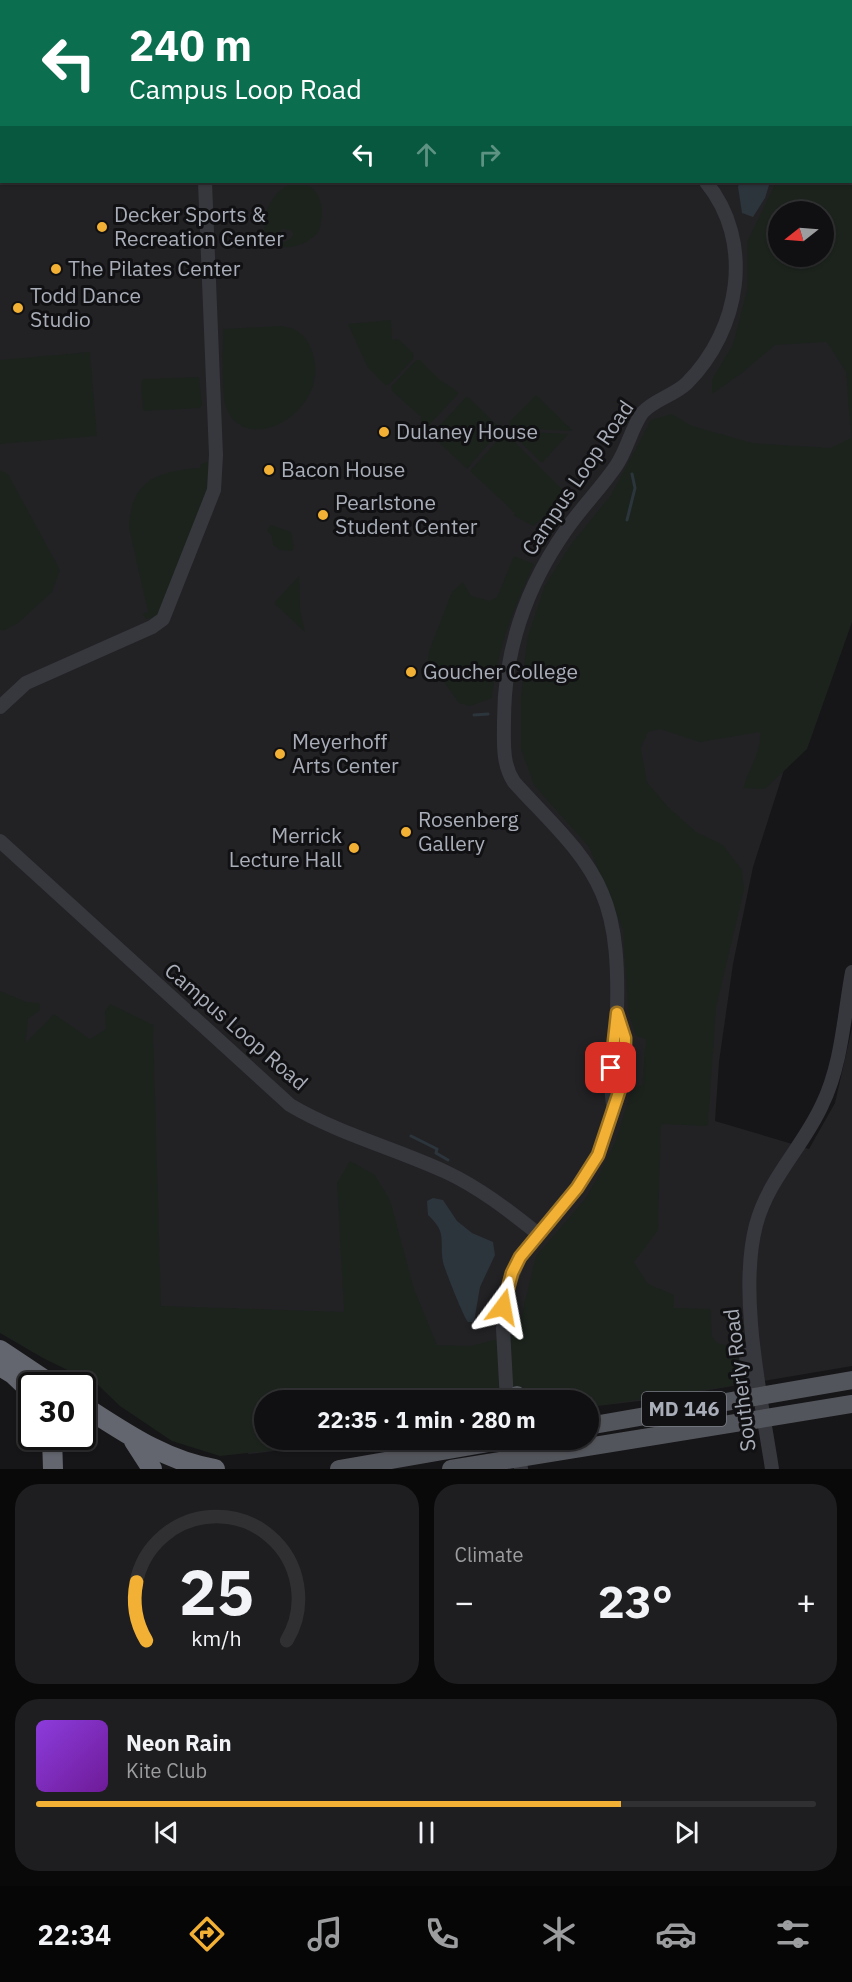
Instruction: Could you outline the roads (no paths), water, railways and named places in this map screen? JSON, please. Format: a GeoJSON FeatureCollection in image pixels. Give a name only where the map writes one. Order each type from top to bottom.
{"type":"FeatureCollection","features":[{"type":"Feature","properties":{"kind":"highway"},"geometry":{"type":"LineString","coordinates":[[0,1350],[33,1372]]}},
{"type":"Feature","properties":{"kind":"highway"},"geometry":{"type":"LineString","coordinates":[[0,1366],[18,1379]]}},
{"type":"Feature","properties":{"kind":"highway"},"geometry":{"type":"LineString","coordinates":[[96,1414],[125,1433],[181,1461],[215,1469]]}},
{"type":"Feature","properties":{"kind":"highway"},"geometry":{"type":"LineString","coordinates":[[125,1433],[139,1446],[152,1469]]}},
{"type":"Feature","properties":{"kind":"highway"},"geometry":{"type":"LineString","coordinates":[[52,1450],[52,1469]]}},
{"type":"Feature","properties":{"kind":"main road","name":"MD 146"},"geometry":{"type":"LineString","coordinates":[[599,1424],[852,1380]]}},
{"type":"Feature","properties":{"kind":"main road","name":"MD 146"},"geometry":{"type":"LineString","coordinates":[[451,1469],[519,1456],[852,1404]]}},
{"type":"Feature","properties":{"kind":"main road"},"geometry":{"type":"LineString","coordinates":[[339,1469],[448,1450]]}},
{"type":"Feature","properties":{"kind":"street"},"geometry":{"type":"LineString","coordinates":[[0,707],[26,683],[152,627],[163,619],[214,490],[216,455],[205,183]]}},
{"type":"Feature","properties":{"kind":"street","name":"Campus Loop Road"},"geometry":{"type":"LineString","coordinates":[[513,1390],[507,1371],[503,1329],[507,1289],[520,1257],[537,1233],[588,1173],[598,1155],[613,1105],[611,1081],[617,1013],[613,944],[602,893],[579,855],[514,782],[507,771],[504,746],[507,673],[521,614],[552,551],[620,460],[643,413],[693,377],[709,357],[725,328],[735,287],[735,251],[725,214],[707,183]]}},
{"type":"Feature","properties":{"kind":"street","name":"Campus Loop Road"},"geometry":{"type":"LineString","coordinates":[[0,841],[254,1076],[290,1105],[336,1130],[406,1155],[467,1182],[537,1233]]}},
{"type":"Feature","properties":{"kind":"street","name":"Southerly Road"},"geometry":{"type":"LineString","coordinates":[[772,1469],[764,1418],[752,1397],[748,1371],[743,1318],[745,1292],[749,1286],[753,1243],[761,1209],[776,1177],[812,1124],[830,1083],[852,972]]}},
{"type":"Feature","properties":{"kind":"waterway"},"geometry":{"type":"LineString","coordinates":[[627,520],[635,488],[632,474]]}},
{"type":"Feature","properties":{"kind":"waterway"},"geometry":{"type":"LineString","coordinates":[[474,715],[488,714]]}},
{"type":"Feature","properties":{"kind":"waterway"},"geometry":{"type":"LineString","coordinates":[[411,1136],[437,1149],[436,1153],[448,1160]]}},
{"type":"Feature","properties":{"kind":"place","name":"Decker Sports & Recreation Center"},"geometry":{"type":"Point","coordinates":[102,227]}},
{"type":"Feature","properties":{"kind":"place","name":"The Pilates Center"},"geometry":{"type":"Point","coordinates":[56,269]}},
{"type":"Feature","properties":{"kind":"place","name":"Todd Dance Studio"},"geometry":{"type":"Point","coordinates":[18,308]}},
{"type":"Feature","properties":{"kind":"place","name":"Dulaney House"},"geometry":{"type":"Point","coordinates":[384,432]}},
{"type":"Feature","properties":{"kind":"place","name":"Bacon House"},"geometry":{"type":"Point","coordinates":[269,470]}},
{"type":"Feature","properties":{"kind":"place","name":"Pearlstone Student Center"},"geometry":{"type":"Point","coordinates":[323,515]}},
{"type":"Feature","properties":{"kind":"place","name":"Goucher College"},"geometry":{"type":"Point","coordinates":[411,672]}},
{"type":"Feature","properties":{"kind":"place","name":"Meyerhoff Arts Center"},"geometry":{"type":"Point","coordinates":[280,754]}},
{"type":"Feature","properties":{"kind":"place","name":"Rosenberg Gallery"},"geometry":{"type":"Point","coordinates":[406,832]}},
{"type":"Feature","properties":{"kind":"place","name":"Merrick Lecture Hall"},"geometry":{"type":"Point","coordinates":[354,848]}}]}
